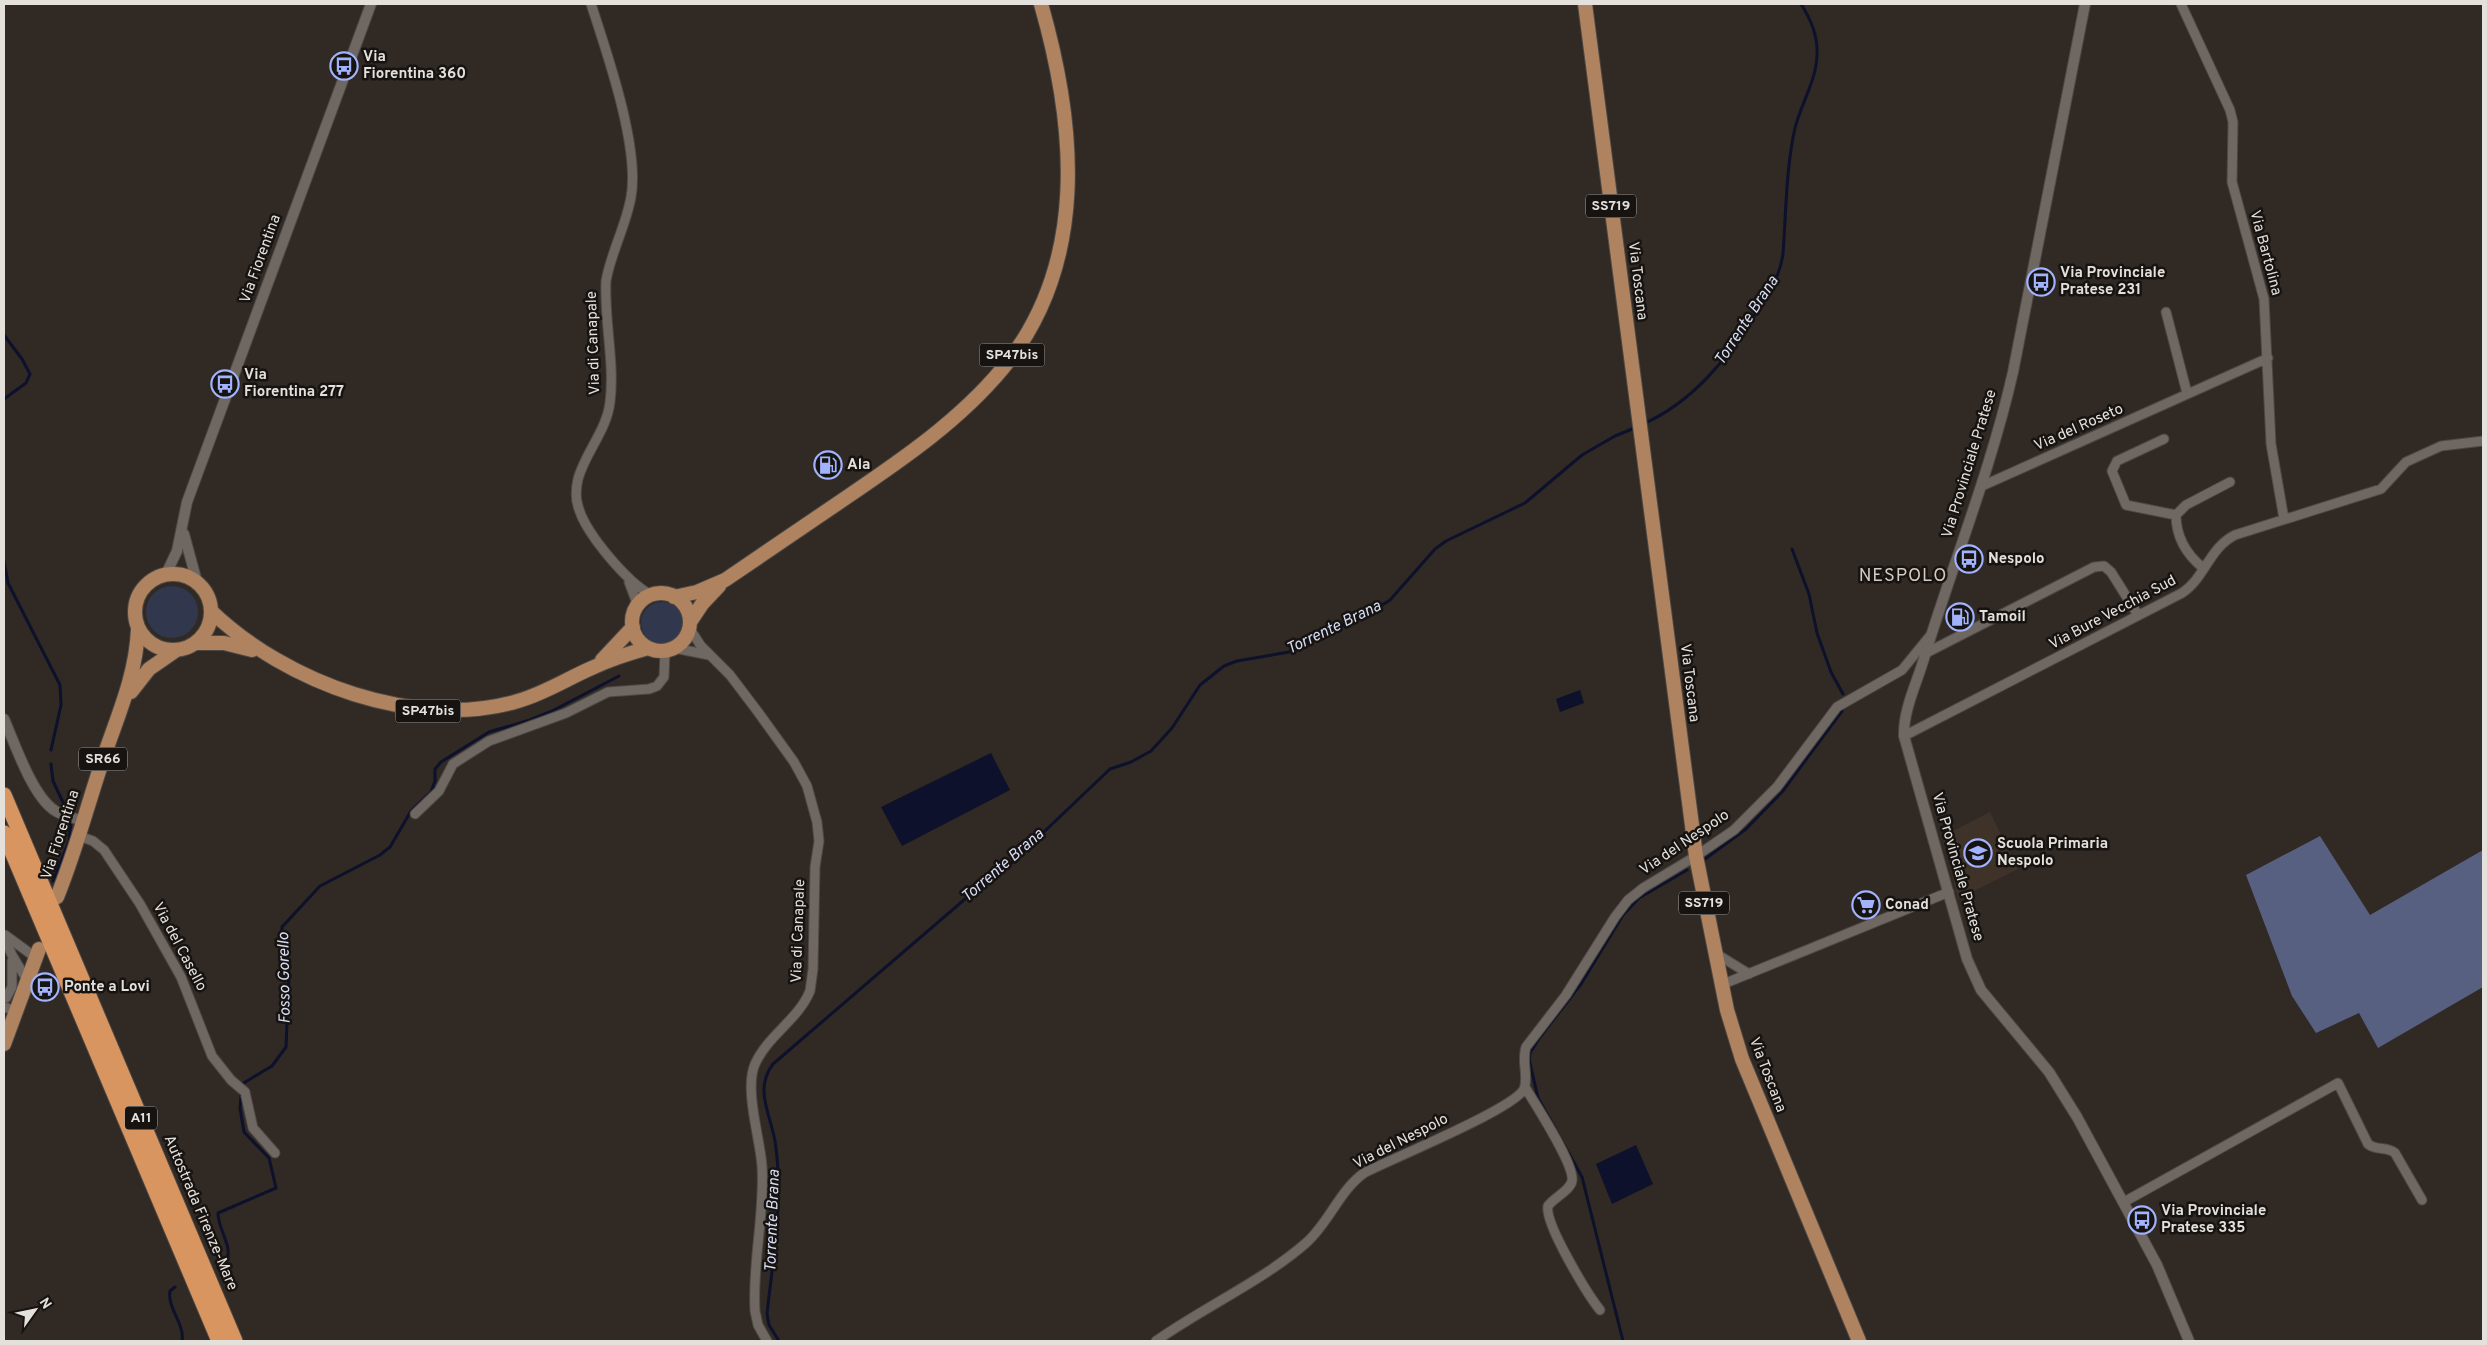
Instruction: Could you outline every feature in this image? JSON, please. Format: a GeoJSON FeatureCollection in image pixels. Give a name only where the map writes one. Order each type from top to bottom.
{"type":"FeatureCollection","features":[{"type":"Feature","properties":{"kind":"highway","name":"Autostrada Firenze-Mare"},"geometry":{"type":"LineString","coordinates":[[4,795],[235,1341]]}},
{"type":"Feature","properties":{"kind":"highway","name":"A11"},"geometry":{"type":"LineString","coordinates":[[4,833],[219,1341]]}},
{"type":"Feature","properties":{"kind":"main road","name":"SP47bis"},"geometry":{"type":"LineString","coordinates":[[652,596],[665,594],[674,597],[697,592],[725,580],[895,464],[942,427],[984,389],[1004,367],[1035,319],[1058,262],[1065,229],[1070,172],[1069,147],[1060,76],[1041,4]]}},
{"type":"Feature","properties":{"kind":"main road","name":"Via Toscana"},"geometry":{"type":"LineString","coordinates":[[1585,4],[1696,856],[1714,953],[1731,1025],[1751,1082],[1859,1341]]}},
{"type":"Feature","properties":{"kind":"main road"},"geometry":{"type":"LineString","coordinates":[[166,574],[183,575],[197,582],[208,598],[211,612],[206,632],[196,643],[175,651],[162,649],[151,644],[138,629],[134,617],[137,598],[148,582],[166,574]]}},
{"type":"Feature","properties":{"kind":"main road","name":"SP47bis"},"geometry":{"type":"LineString","coordinates":[[196,643],[230,644],[265,654],[351,692],[380,701],[428,711],[480,710],[518,701],[556,687],[594,667],[648,648],[670,650],[682,643],[702,604],[725,580]]}},
{"type":"Feature","properties":{"kind":"main road"},"geometry":{"type":"LineString","coordinates":[[638,606],[652,596]]}},
{"type":"Feature","properties":{"kind":"main road"},"geometry":{"type":"LineString","coordinates":[[674,597],[684,605],[690,626]]}},
{"type":"Feature","properties":{"kind":"main road","name":"SP47bis"},"geometry":{"type":"LineString","coordinates":[[594,667],[612,651],[633,627],[633,616],[638,606]]}},
{"type":"Feature","properties":{"kind":"main road","name":"SP47bis"},"geometry":{"type":"LineString","coordinates":[[211,612],[243,640],[265,654]]}},
{"type":"Feature","properties":{"kind":"main road"},"geometry":{"type":"LineString","coordinates":[[633,627],[638,639],[648,648]]}},
{"type":"Feature","properties":{"kind":"main road","name":"Via Fiorentina"},"geometry":{"type":"LineString","coordinates":[[57,897],[79,836],[102,760],[126,698],[136,654],[138,629]]}},
{"type":"Feature","properties":{"kind":"main road","name":"Via Fiorentina"},"geometry":{"type":"LineString","coordinates":[[126,698],[149,669],[175,651]]}},
{"type":"Feature","properties":{"kind":"main road"},"geometry":{"type":"LineString","coordinates":[[4,1044],[10,1009],[25,984],[37,953]]}},
{"type":"Feature","properties":{"kind":"street","name":"Via Fiorentina"},"geometry":{"type":"LineString","coordinates":[[166,574],[176,557],[187,502],[370,4]]}},
{"type":"Feature","properties":{"kind":"street","name":"Via di Canapale"},"geometry":{"type":"LineString","coordinates":[[591,4],[624,122],[633,160],[633,180],[627,217],[609,265],[606,281],[610,406],[582,466],[576,498],[584,519],[605,551],[628,579],[652,596]]}},
{"type":"Feature","properties":{"kind":"street","name":"Via Provinciale Pratese"},"geometry":{"type":"LineString","coordinates":[[2085,4],[2001,425],[1931,635],[1906,716],[1904,736],[1967,960],[1981,990],[2049,1072],[2077,1116],[2157,1265],[2189,1341]]}},
{"type":"Feature","properties":{"kind":"street","name":"Via Bartolina"},"geometry":{"type":"LineString","coordinates":[[2181,4],[2230,110],[2233,122],[2232,182],[2264,299],[2272,452],[2284,519]]}},
{"type":"Feature","properties":{"kind":"street"},"geometry":{"type":"LineString","coordinates":[[2166,312],[2186,393]]}},
{"type":"Feature","properties":{"kind":"street","name":"Via del Roseto"},"geometry":{"type":"LineString","coordinates":[[1982,486],[2186,393],[2268,358]]}},
{"type":"Feature","properties":{"kind":"street"},"geometry":{"type":"LineString","coordinates":[[2164,439],[2123,457],[2113,465],[2112,471],[2126,504],[2176,515]]}},
{"type":"Feature","properties":{"kind":"street","name":"Via Bure Vecchia Sud"},"geometry":{"type":"LineString","coordinates":[[1904,736],[2186,591],[2217,547],[2229,538],[2381,489],[2406,462],[2441,446],[2483,441]]}},
{"type":"Feature","properties":{"kind":"street"},"geometry":{"type":"LineString","coordinates":[[2203,568],[2184,548],[2176,529],[2176,515],[2186,505],[2230,482]]}},
{"type":"Feature","properties":{"kind":"street","name":"Via Fiorentina"},"geometry":{"type":"LineString","coordinates":[[182,525],[185,543],[197,582]]}},
{"type":"Feature","properties":{"kind":"street"},"geometry":{"type":"LineString","coordinates":[[1926,653],[2087,570],[2100,566],[2112,572],[2138,615]]}},
{"type":"Feature","properties":{"kind":"street"},"geometry":{"type":"LineString","coordinates":[[628,579],[638,606]]}},
{"type":"Feature","properties":{"kind":"street","name":"Via di Canapale"},"geometry":{"type":"LineString","coordinates":[[690,626],[709,655],[730,675],[794,762],[807,786],[818,832],[810,992],[802,1008],[765,1047],[754,1066],[751,1089],[762,1167],[755,1304],[758,1325],[767,1341]]}},
{"type":"Feature","properties":{"kind":"street","name":"Via del Nespolo"},"geometry":{"type":"LineString","coordinates":[[1600,1310],[1586,1290],[1549,1219],[1548,1206],[1570,1185],[1572,1177],[1563,1153],[1525,1087],[1523,1057],[1526,1047],[1566,995],[1622,907],[1643,888],[1726,837],[1764,802],[1838,707],[1902,670],[1931,635]]}},
{"type":"Feature","properties":{"kind":"street"},"geometry":{"type":"LineString","coordinates":[[415,814],[439,791],[453,764],[489,741],[566,713],[608,692],[649,689],[657,686],[664,677],[670,650],[709,655]]}},
{"type":"Feature","properties":{"kind":"street"},"geometry":{"type":"LineString","coordinates":[[4,719],[41,795],[52,809],[61,814],[84,820]]}},
{"type":"Feature","properties":{"kind":"street","name":"Via del Casello"},"geometry":{"type":"LineString","coordinates":[[79,836],[93,841],[104,850],[140,904],[181,978],[212,1056],[236,1084],[244,1090],[253,1128],[275,1153]]}},
{"type":"Feature","properties":{"kind":"street"},"geometry":{"type":"LineString","coordinates":[[1721,985],[1949,892]]}},
{"type":"Feature","properties":{"kind":"street"},"geometry":{"type":"LineString","coordinates":[[4,935],[37,953]]}},
{"type":"Feature","properties":{"kind":"street"},"geometry":{"type":"LineString","coordinates":[[4,935],[25,984],[5,998]]}},
{"type":"Feature","properties":{"kind":"street"},"geometry":{"type":"LineString","coordinates":[[1714,953],[1749,974]]}},
{"type":"Feature","properties":{"kind":"street"},"geometry":{"type":"LineString","coordinates":[[5,998],[13,982],[12,956]]}},
{"type":"Feature","properties":{"kind":"street"},"geometry":{"type":"LineString","coordinates":[[2124,1202],[2338,1083],[2368,1144],[2374,1148],[2390,1149],[2395,1153],[2422,1200]]}},
{"type":"Feature","properties":{"kind":"street","name":"Via del Nespolo"},"geometry":{"type":"LineString","coordinates":[[1156,1341],[1307,1242],[1321,1228],[1348,1188],[1364,1173],[1485,1116],[1513,1099],[1525,1087]]}},
{"type":"Feature","properties":{"kind":"shaded area"},"geometry":{"type":"Polygon","coordinates":[[[172,586],[182,588],[190,594],[196,602],[198,612],[196,622],[190,630],[182,636],[172,638],[162,636],[154,630],[148,622],[146,612],[148,602],[154,594],[162,588],[172,586]]]}},
{"type":"Feature","properties":{"kind":"shaded area"},"geometry":{"type":"Polygon","coordinates":[[[662,602],[677,608],[683,623],[677,638],[662,644],[647,638],[641,623],[647,608],[662,602]]]}},
{"type":"Feature","properties":{"kind":"shaded area"},"geometry":{"type":"Polygon","coordinates":[[[1580,690],[1584,703],[1560,712],[1556,699],[1580,690]]]}},
{"type":"Feature","properties":{"kind":"shaded area"},"geometry":{"type":"Polygon","coordinates":[[[991,753],[1010,790],[902,846],[881,807],[991,753]]]}},
{"type":"Feature","properties":{"kind":"shaded area","name":"Scuola Primaria Nespolo"},"geometry":{"type":"Polygon","coordinates":[[[1990,812],[2018,869],[1958,899],[1943,836],[1990,812]]]}},
{"type":"Feature","properties":{"kind":"shaded area"},"geometry":{"type":"Polygon","coordinates":[[[2320,836],[2370,915],[2483,850],[2483,987],[2378,1048],[2359,1013],[2316,1033],[2292,996],[2246,875],[2320,836]]]}},
{"type":"Feature","properties":{"kind":"shaded area"},"geometry":{"type":"Polygon","coordinates":[[[1636,1145],[1653,1184],[1612,1204],[1596,1164],[1636,1145]]]}},
{"type":"Feature","properties":{"kind":"waterway","name":"Torrente Brana"},"geometry":{"type":"LineString","coordinates":[[1643,424],[1678,404],[1708,377],[1745,330],[1773,285],[1779,270],[1783,254],[1792,143],[1795,128],[1812,82],[1816,63],[1817,48],[1815,34],[1801,4]]}},
{"type":"Feature","properties":{"kind":"waterway"},"geometry":{"type":"LineString","coordinates":[[4,335],[22,359],[30,374],[26,383],[4,399]]}},
{"type":"Feature","properties":{"kind":"waterway","name":"Torrente Brana"},"geometry":{"type":"LineString","coordinates":[[779,1341],[769,1325],[767,1314],[778,1206],[775,1141],[764,1092],[767,1073],[773,1064],[993,875],[1005,869],[1110,769],[1131,762],[1151,751],[1172,728],[1200,685],[1224,666],[1237,661],[1289,652],[1374,610],[1390,600],[1435,549],[1446,541],[1525,503],[1582,455],[1615,436],[1637,427]]}},
{"type":"Feature","properties":{"kind":"waterway"},"geometry":{"type":"LineString","coordinates":[[1792,549],[1809,594],[1817,633],[1831,672],[1843,694]]}},
{"type":"Feature","properties":{"kind":"waterway"},"geometry":{"type":"LineString","coordinates":[[4,561],[8,583],[60,685],[61,705],[51,750]]}},
{"type":"Feature","properties":{"kind":"waterway","name":"Fosso Gorello"},"geometry":{"type":"LineString","coordinates":[[218,1268],[226,1263],[228,1257],[227,1244],[220,1226],[218,1213],[276,1188],[269,1158],[244,1132],[240,1108],[242,1084],[272,1066],[286,1047],[289,976],[281,942],[282,927],[320,886],[380,855],[390,847],[411,811],[431,792],[435,781],[435,769],[441,762],[489,732],[530,720],[552,711],[619,676]]}},
{"type":"Feature","properties":{"kind":"waterway"},"geometry":{"type":"LineString","coordinates":[[1705,859],[1746,829],[1782,792],[1842,711]]}},
{"type":"Feature","properties":{"kind":"waterway"},"geometry":{"type":"LineString","coordinates":[[51,764],[53,781],[69,815]]}},
{"type":"Feature","properties":{"kind":"waterway"},"geometry":{"type":"LineString","coordinates":[[53,881],[69,841],[71,821]]}},
{"type":"Feature","properties":{"kind":"waterway"},"geometry":{"type":"LineString","coordinates":[[1623,1341],[1582,1177],[1538,1098],[1529,1059],[1530,1053],[1540,1037],[1581,984],[1623,915],[1639,898],[1687,870]]}},
{"type":"Feature","properties":{"kind":"waterway","name":"Fosso Gorello"},"geometry":{"type":"LineString","coordinates":[[175,1287],[170,1291],[170,1297],[173,1310],[181,1328],[182,1341]]}},
{"type":"Feature","properties":{"kind":"place","name":"Via Fiorentina 360"},"geometry":{"type":"Point","coordinates":[344,66]}},
{"type":"Feature","properties":{"kind":"place","name":"Via Provinciale Pratese 231"},"geometry":{"type":"Point","coordinates":[2041,282]}},
{"type":"Feature","properties":{"kind":"place","name":"Via Fiorentina 277"},"geometry":{"type":"Point","coordinates":[225,384]}},
{"type":"Feature","properties":{"kind":"place","name":"Ala"},"geometry":{"type":"Point","coordinates":[828,465]}},
{"type":"Feature","properties":{"kind":"place","name":"Nespolo"},"geometry":{"type":"Point","coordinates":[1969,559]}},
{"type":"Feature","properties":{"kind":"place","name":"Tamoil"},"geometry":{"type":"Point","coordinates":[1960,617]}},
{"type":"Feature","properties":{"kind":"place","name":"Scuola Primaria Nespolo"},"geometry":{"type":"Point","coordinates":[1978,853]}},
{"type":"Feature","properties":{"kind":"place","name":"Conad"},"geometry":{"type":"Point","coordinates":[1866,905]}},
{"type":"Feature","properties":{"kind":"place","name":"Ponte a Lovi"},"geometry":{"type":"Point","coordinates":[45,987]}},
{"type":"Feature","properties":{"kind":"place","name":"Via Provinciale Pratese 335"},"geometry":{"type":"Point","coordinates":[2142,1220]}},
{"type":"Feature","properties":{"kind":"district","name":"NESPOLO"},"geometry":{"type":"Point","coordinates":[1903,576]}}]}
